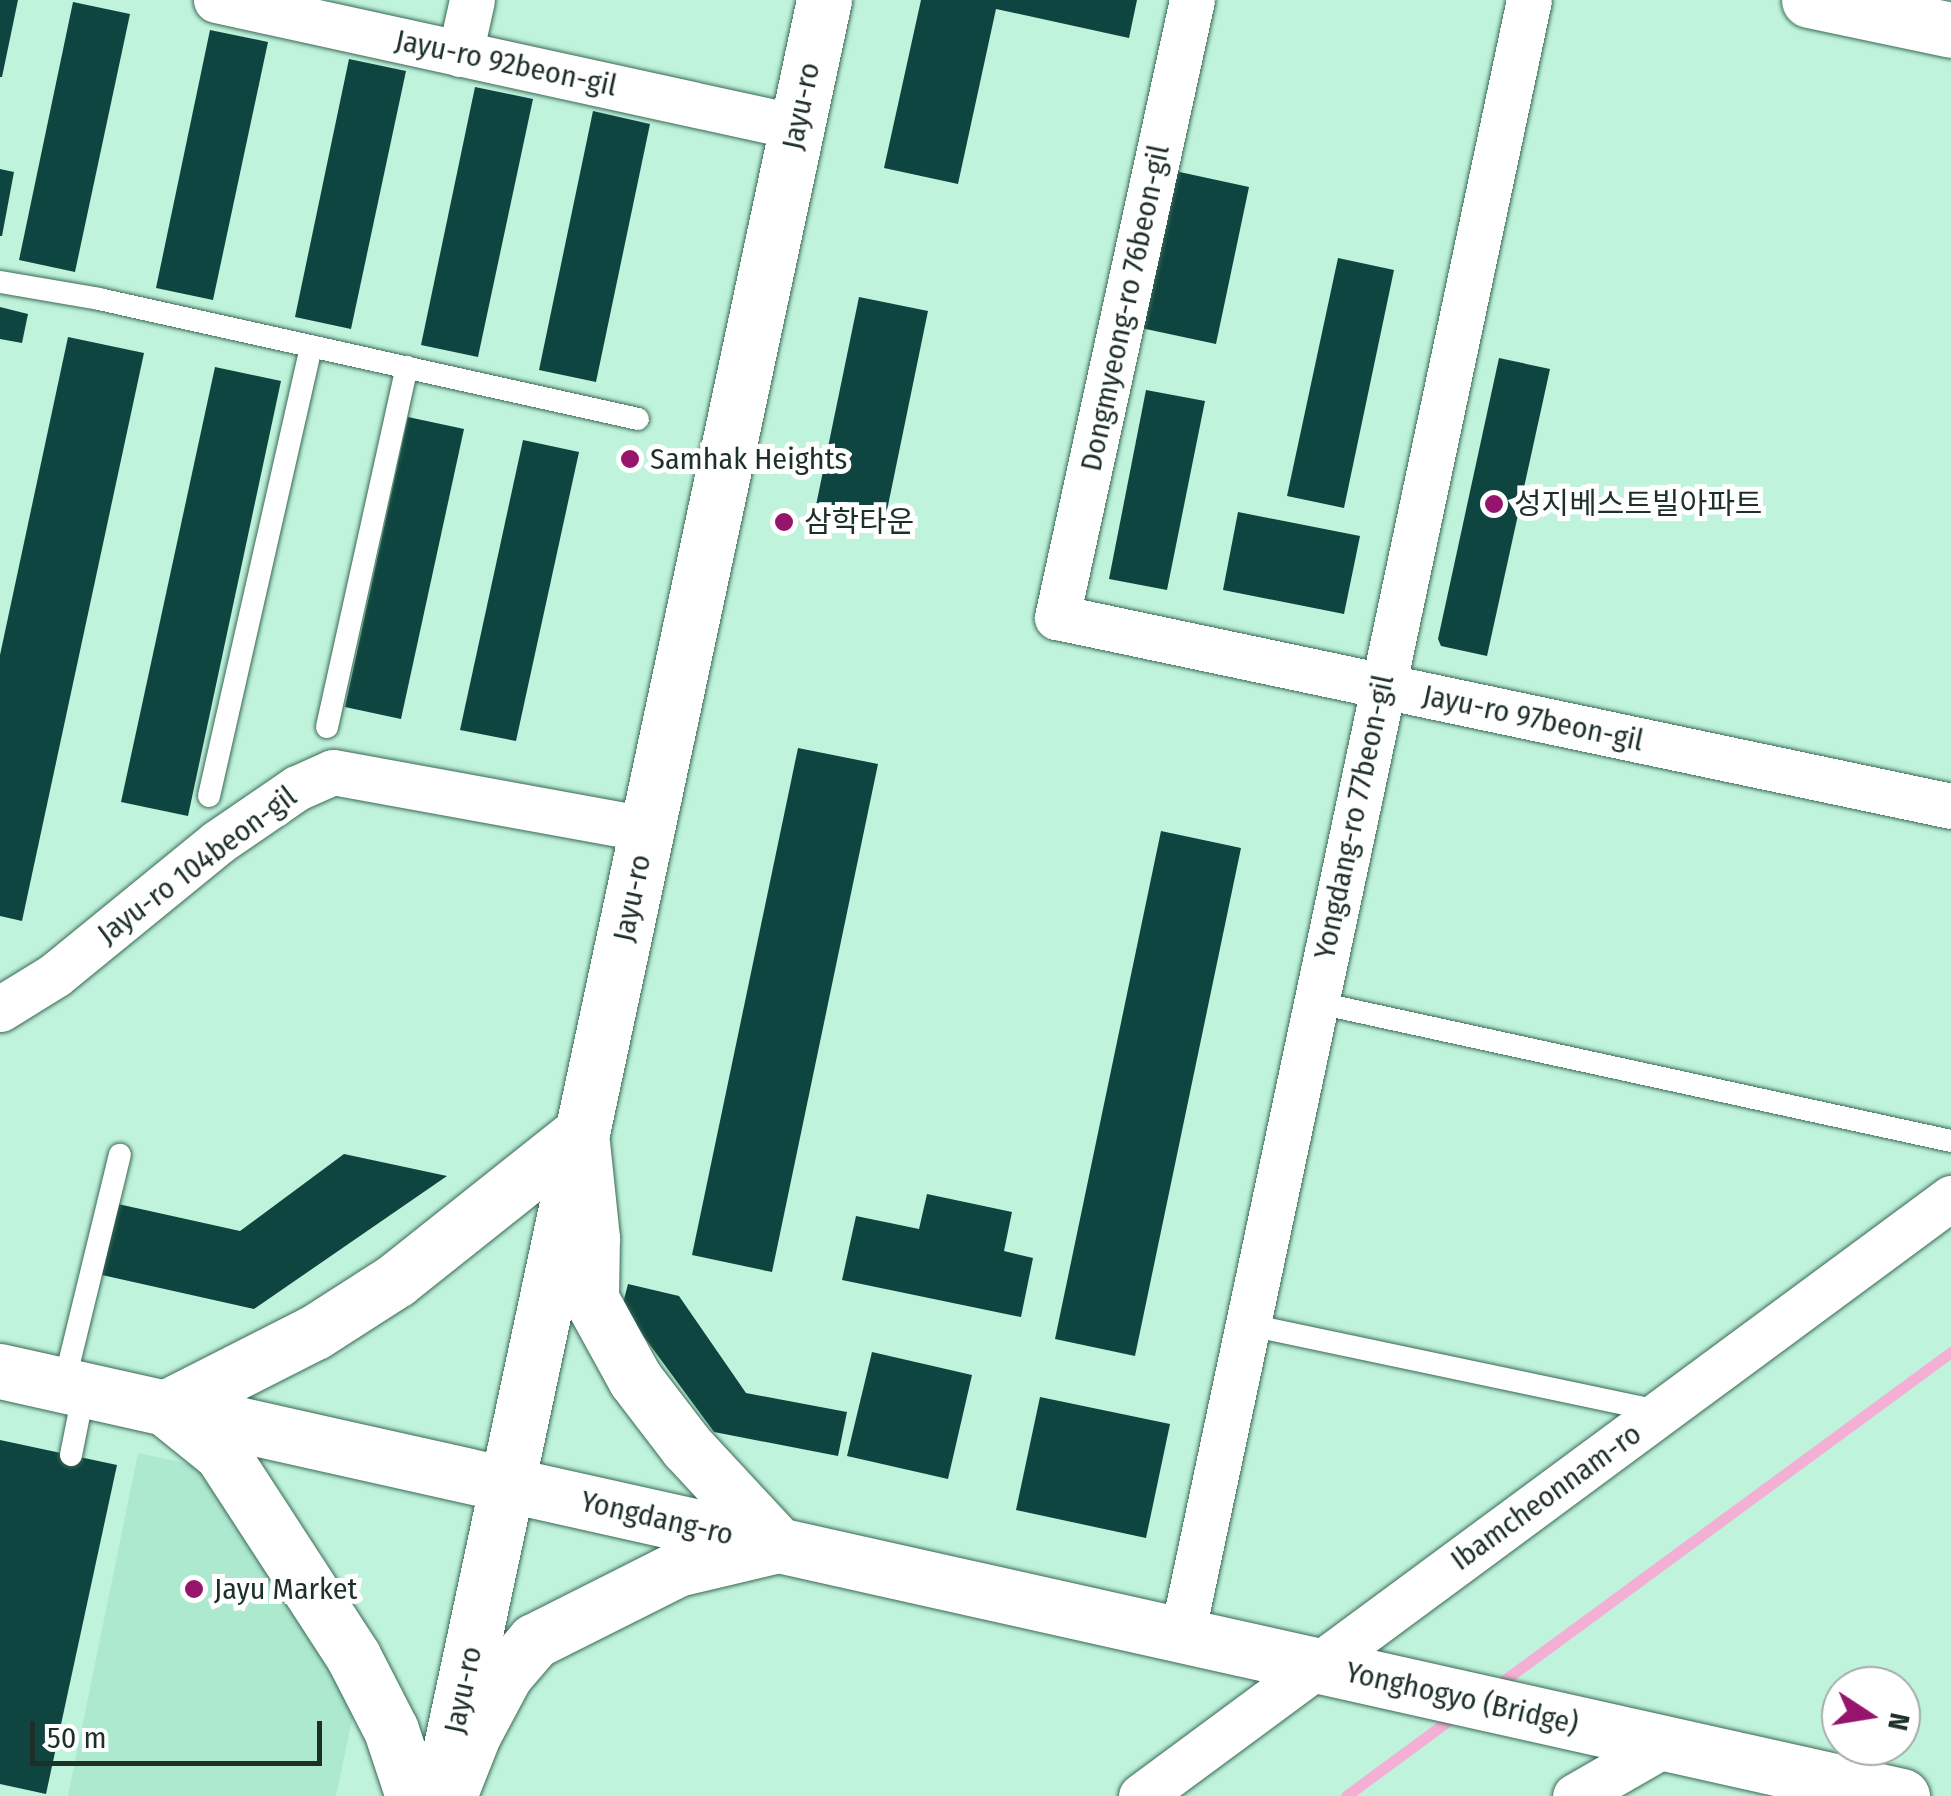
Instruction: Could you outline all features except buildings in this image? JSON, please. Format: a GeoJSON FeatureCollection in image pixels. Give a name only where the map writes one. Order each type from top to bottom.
{"type":"FeatureCollection","features":[{"type":"Feature","properties":{"kind":"street","name":"Jayu-ro 92beon-gil"},"geometry":{"type":"LineString","coordinates":[[216,0],[796,127]]}},
{"type":"Feature","properties":{"kind":"street"},"geometry":{"type":"LineString","coordinates":[[460,54],[472,0]]}},
{"type":"Feature","properties":{"kind":"street","name":"Jayu-ro"},"geometry":{"type":"LineString","coordinates":[[440,1796],[824,0]]}},
{"type":"Feature","properties":{"kind":"street","name":"Dongmyeong-ro 76beon-gil"},"geometry":{"type":"LineString","coordinates":[[1057,617],[1192,0]]}},
{"type":"Feature","properties":{"kind":"street","name":"Yongdang-ro 77beon-gil"},"geometry":{"type":"LineString","coordinates":[[1182,1636],[1529,0]]}},
{"type":"Feature","properties":{"kind":"street"},"geometry":{"type":"LineString","coordinates":[[1808,0],[1864,6],[1951,30]]}},
{"type":"Feature","properties":{"kind":"street","name":"Jayu-ro 97beon-gil"},"geometry":{"type":"LineString","coordinates":[[1057,617],[1951,806]]}},
{"type":"Feature","properties":{"kind":"street","name":"Jayu-ro 104beon-gil"},"geometry":{"type":"LineString","coordinates":[[0,1009],[55,975],[218,842],[296,788],[333,772],[647,829]]}},
{"type":"Feature","properties":{"kind":"street"},"geometry":{"type":"LineString","coordinates":[[413,1796],[391,1730],[353,1656],[221,1452],[165,1408],[315,1332],[396,1280],[582,1133]]}},
{"type":"Feature","properties":{"kind":"street"},"geometry":{"type":"LineString","coordinates":[[448,1796],[473,1735],[505,1674],[534,1641],[677,1568],[778,1545],[688,1447],[636,1379],[590,1299],[592,1238],[582,1133]]}},
{"type":"Feature","properties":{"kind":"street","name":"Ibamcheonnam-ro"},"geometry":{"type":"LineString","coordinates":[[1141,1796],[1951,1198]]}},
{"type":"Feature","properties":{"kind":"street","name":"Yongdang-ro"},"geometry":{"type":"LineString","coordinates":[[0,1371],[1314,1665]]}},
{"type":"Feature","properties":{"kind":"street","name":"Yonghogyo (Bridge)"},"geometry":{"type":"LineString","coordinates":[[1314,1665],[1667,1744]]}},
{"type":"Feature","properties":{"kind":"street"},"geometry":{"type":"LineString","coordinates":[[1574,1796],[1667,1744],[1902,1796]]}},
{"type":"Feature","properties":{"kind":"lane"},"geometry":{"type":"LineString","coordinates":[[0,282],[638,419]]}},
{"type":"Feature","properties":{"kind":"lane"},"geometry":{"type":"LineString","coordinates":[[209,796],[311,346]]}},
{"type":"Feature","properties":{"kind":"lane"},"geometry":{"type":"LineString","coordinates":[[327,727],[407,367]]}},
{"type":"Feature","properties":{"kind":"lane"},"geometry":{"type":"LineString","coordinates":[[1314,1002],[1951,1141]]}},
{"type":"Feature","properties":{"kind":"lane"},"geometry":{"type":"LineString","coordinates":[[71,1455],[74,1388],[120,1154]]}},
{"type":"Feature","properties":{"kind":"lane"},"geometry":{"type":"LineString","coordinates":[[1246,1324],[1663,1412]]}},
{"type":"Feature","properties":{"kind":"shaded area","name":"Jayu Market"},"geometry":{"type":"Polygon","coordinates":[[[138,1453],[203,1467],[354,1711],[336,1796],[68,1796],[138,1453]]]}},
{"type":"Feature","properties":{"kind":"waterway"},"geometry":{"type":"LineString","coordinates":[[1495,1687],[1951,1352]]}},
{"type":"Feature","properties":{"kind":"waterway"},"geometry":{"type":"LineString","coordinates":[[1346,1796],[1456,1715]]}},
{"type":"Feature","properties":{"kind":"place","name":"Samhak Heights"},"geometry":{"type":"Point","coordinates":[630,459]}},
{"type":"Feature","properties":{"kind":"place","name":"성지베스트빌아파트"},"geometry":{"type":"Point","coordinates":[1494,504]}},
{"type":"Feature","properties":{"kind":"place","name":"삼학타운"},"geometry":{"type":"Point","coordinates":[784,522]}},
{"type":"Feature","properties":{"kind":"place","name":"Jayu Market"},"geometry":{"type":"Point","coordinates":[194,1589]}}]}
